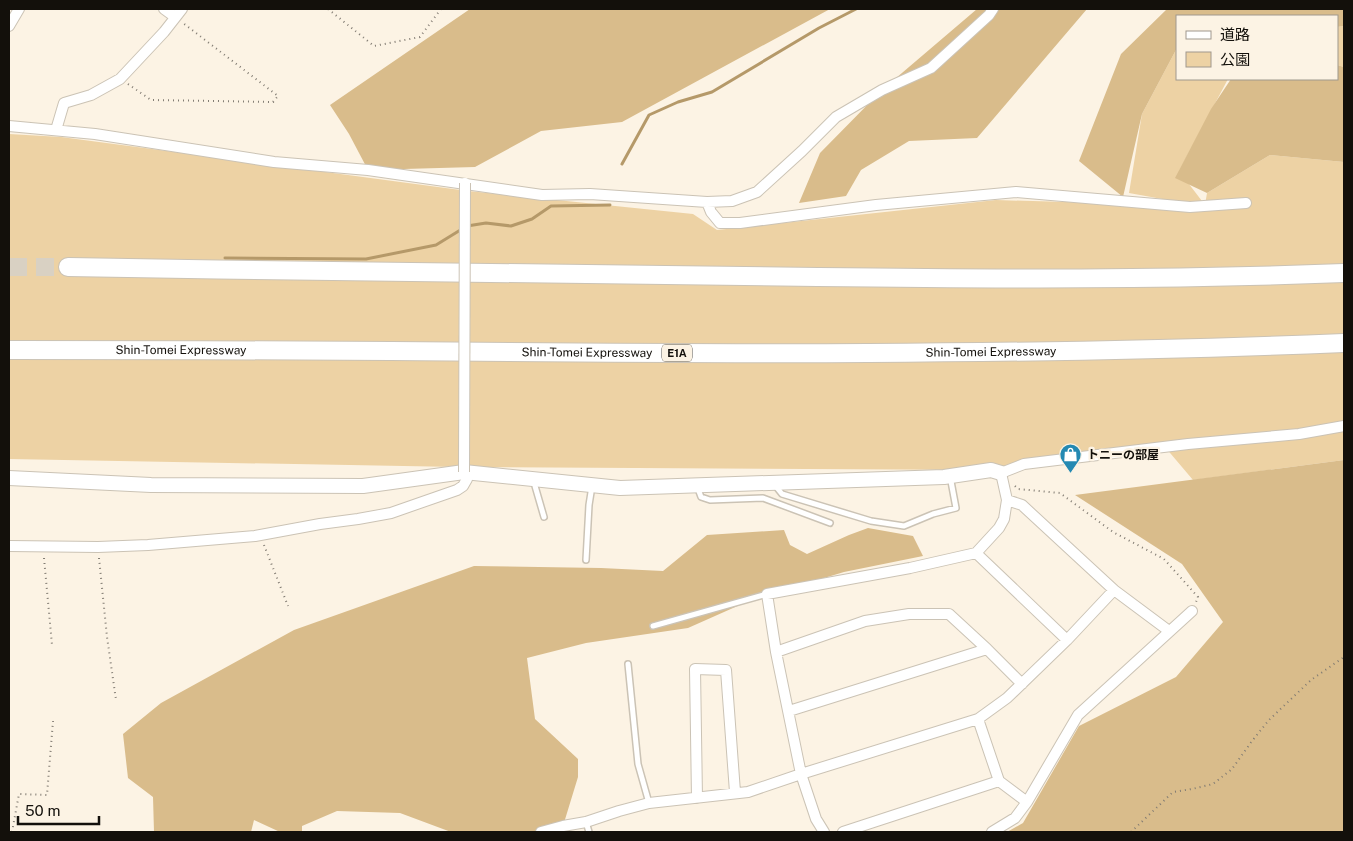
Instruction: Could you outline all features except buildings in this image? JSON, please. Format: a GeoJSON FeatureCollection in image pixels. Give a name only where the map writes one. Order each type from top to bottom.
{"type":"FeatureCollection","features":[{"type":"Feature","properties":{"kind":"highway"},"geometry":{"type":"LineString","coordinates":[[68,267],[758,277],[1049,279],[1250,277],[1344,273]]}},
{"type":"Feature","properties":{"kind":"highway","name":"Shin-Tomei Expressway"},"geometry":{"type":"LineString","coordinates":[[9,350],[748,354],[1058,351],[1344,343]]}},
{"type":"Feature","properties":{"kind":"street"},"geometry":{"type":"LineString","coordinates":[[9,26],[19,9]]}},
{"type":"Feature","properties":{"kind":"street"},"geometry":{"type":"LineString","coordinates":[[164,9],[175,17]]}},
{"type":"Feature","properties":{"kind":"street"},"geometry":{"type":"LineString","coordinates":[[56,130],[64,103],[91,95],[120,79],[164,32],[182,9]]}},
{"type":"Feature","properties":{"kind":"street"},"geometry":{"type":"LineString","coordinates":[[9,126],[95,134],[274,162],[368,170],[542,195],[590,194],[707,202],[732,201],[757,192],[836,117],[882,90],[930,68],[993,9]]}},
{"type":"Feature","properties":{"kind":"street"},"geometry":{"type":"LineString","coordinates":[[9,546],[98,547],[260,535],[391,512],[457,490],[463,486],[467,479],[464,472],[465,183]]}},
{"type":"Feature","properties":{"kind":"street"},"geometry":{"type":"LineString","coordinates":[[707,202],[720,223],[740,223],[876,205],[1016,192],[1190,207],[1246,203]]}},
{"type":"Feature","properties":{"kind":"street"},"geometry":{"type":"LineString","coordinates":[[9,478],[151,485],[363,486],[464,472],[620,488],[944,477],[991,470],[1001,473],[1024,464],[1188,444],[1299,434],[1344,426]]}},
{"type":"Feature","properties":{"kind":"street"},"geometry":{"type":"LineString","coordinates":[[824,832],[816,819],[801,774],[776,652],[767,594],[910,568],[976,553],[999,528],[1004,519],[1007,500],[1001,473]]}},
{"type":"Feature","properties":{"kind":"street"},"geometry":{"type":"LineString","coordinates":[[1007,500],[1022,505],[1114,590],[1169,631]]}},
{"type":"Feature","properties":{"kind":"street"},"geometry":{"type":"LineString","coordinates":[[976,553],[1067,640]]}},
{"type":"Feature","properties":{"kind":"street"},"geometry":{"type":"LineString","coordinates":[[541,832],[563,826],[588,827],[619,811],[649,803],[748,792],[978,719],[1007,698],[1022,684],[1114,590]]}},
{"type":"Feature","properties":{"kind":"street"},"geometry":{"type":"LineString","coordinates":[[992,832],[1015,818],[1027,802],[1078,715],[1192,611]]}},
{"type":"Feature","properties":{"kind":"street"},"geometry":{"type":"LineString","coordinates":[[776,652],[865,620],[909,614],[949,614],[1022,684]]}},
{"type":"Feature","properties":{"kind":"street"},"geometry":{"type":"LineString","coordinates":[[789,712],[987,649]]}},
{"type":"Feature","properties":{"kind":"street"},"geometry":{"type":"LineString","coordinates":[[698,798],[695,669],[726,670],[735,792]]}},
{"type":"Feature","properties":{"kind":"street"},"geometry":{"type":"LineString","coordinates":[[978,719],[999,781],[1027,802]]}},
{"type":"Feature","properties":{"kind":"street"},"geometry":{"type":"LineString","coordinates":[[843,832],[999,781]]}},
{"type":"Feature","properties":{"kind":"lane"},"geometry":{"type":"LineString","coordinates":[[773,483],[782,494],[871,521],[904,526],[933,514],[956,508],[950,476]]}},
{"type":"Feature","properties":{"kind":"lane"},"geometry":{"type":"LineString","coordinates":[[535,479],[535,486],[544,517]]}},
{"type":"Feature","properties":{"kind":"lane"},"geometry":{"type":"LineString","coordinates":[[586,560],[589,504],[593,485]]}},
{"type":"Feature","properties":{"kind":"lane"},"geometry":{"type":"LineString","coordinates":[[697,486],[701,497],[710,500],[763,498],[830,523]]}},
{"type":"Feature","properties":{"kind":"lane"},"geometry":{"type":"LineString","coordinates":[[653,626],[767,594]]}},
{"type":"Feature","properties":{"kind":"lane"},"geometry":{"type":"LineString","coordinates":[[628,664],[638,764],[649,803]]}},
{"type":"Feature","properties":{"kind":"path"},"geometry":{"type":"LineString","coordinates":[[328,9],[374,46],[420,38],[441,9]]}},
{"type":"Feature","properties":{"kind":"path"},"geometry":{"type":"LineString","coordinates":[[120,79],[151,100],[274,102],[278,96],[175,17]]}},
{"type":"Feature","properties":{"kind":"path"},"geometry":{"type":"LineString","coordinates":[[1001,473],[1018,489],[1060,494],[1113,532],[1164,559],[1198,597],[1192,611]]}},
{"type":"Feature","properties":{"kind":"path"},"geometry":{"type":"LineString","coordinates":[[260,535],[288,606]]}},
{"type":"Feature","properties":{"kind":"path"},"geometry":{"type":"LineString","coordinates":[[43,547],[52,645]]}},
{"type":"Feature","properties":{"kind":"path"},"geometry":{"type":"LineString","coordinates":[[98,547],[107,637],[116,700]]}},
{"type":"Feature","properties":{"kind":"path"},"geometry":{"type":"LineString","coordinates":[[1131,832],[1173,792],[1213,784],[1232,769],[1269,720],[1311,680],[1344,657]]}},
{"type":"Feature","properties":{"kind":"path"},"geometry":{"type":"LineString","coordinates":[[12,832],[19,794],[47,795],[54,721]]}},
{"type":"Feature","properties":{"kind":"green space"},"geometry":{"type":"Polygon","coordinates":[[[1344,26],[1344,67],[1338,65],[1338,27],[1344,26]]]}},
{"type":"Feature","properties":{"kind":"green space"},"geometry":{"type":"Polygon","coordinates":[[[1176,50],[1176,80],[1227,80],[1179,171],[1205,205],[1207,193],[1270,155],[1344,162],[1344,460],[1193,480],[1165,447],[991,470],[458,467],[9,459],[9,134],[61,137],[468,191],[693,214],[717,230],[996,200],[1201,206],[1129,193],[1142,114],[1176,50]]]}},
{"type":"Feature","properties":{"kind":"shaded area"},"geometry":{"type":"Polygon","coordinates":[[[470,9],[830,9],[622,122],[541,131],[475,167],[368,170],[349,134],[330,105],[470,9]]]}},
{"type":"Feature","properties":{"kind":"shaded area"},"geometry":{"type":"Polygon","coordinates":[[[977,9],[1087,9],[977,138],[909,141],[861,170],[846,196],[799,203],[820,153],[882,90],[977,9]]]}},
{"type":"Feature","properties":{"kind":"shaded area"},"geometry":{"type":"Polygon","coordinates":[[[1167,9],[1344,9],[1344,26],[1338,27],[1338,15],[1176,15],[1176,50],[1142,114],[1123,197],[1079,161],[1121,54],[1167,9]]]}},
{"type":"Feature","properties":{"kind":"shaded area"},"geometry":{"type":"Polygon","coordinates":[[[1338,65],[1344,67],[1344,162],[1270,155],[1207,193],[1175,178],[1211,109],[1230,80],[1338,80],[1338,65]]]}},
{"type":"Feature","properties":{"kind":"shaded area"},"geometry":{"type":"Polygon","coordinates":[[[1344,460],[1344,832],[1007,832],[1023,823],[1079,726],[1176,677],[1223,622],[1182,564],[1075,495],[1344,460]]]}},
{"type":"Feature","properties":{"kind":"shaded area"},"geometry":{"type":"Polygon","coordinates":[[[868,528],[913,536],[923,556],[844,572],[751,600],[688,628],[586,643],[527,658],[535,719],[578,759],[578,777],[563,826],[550,832],[451,832],[400,813],[337,811],[302,826],[302,832],[280,832],[254,820],[251,832],[154,832],[153,797],[128,778],[123,734],[161,703],[294,630],[474,566],[663,571],[707,535],[784,530],[790,545],[807,554],[868,528]]]}},
{"type":"Feature","properties":{"kind":"waterway"},"geometry":{"type":"LineString","coordinates":[[622,164],[649,115],[678,102],[712,92],[819,28],[856,9]]}},
{"type":"Feature","properties":{"kind":"waterway"},"geometry":{"type":"LineString","coordinates":[[467,226],[486,223],[511,226],[532,219],[551,206],[610,205]]}},
{"type":"Feature","properties":{"kind":"waterway"},"geometry":{"type":"LineString","coordinates":[[225,258],[366,259],[436,245],[462,229]]}},
{"type":"Feature","properties":{"kind":"tunnel"},"geometry":{"type":"LineString","coordinates":[[9,267],[68,267]]}},
{"type":"Feature","properties":{"kind":"place","name":"トニーの部屋"},"geometry":{"type":"Point","coordinates":[1071,474]}}]}
